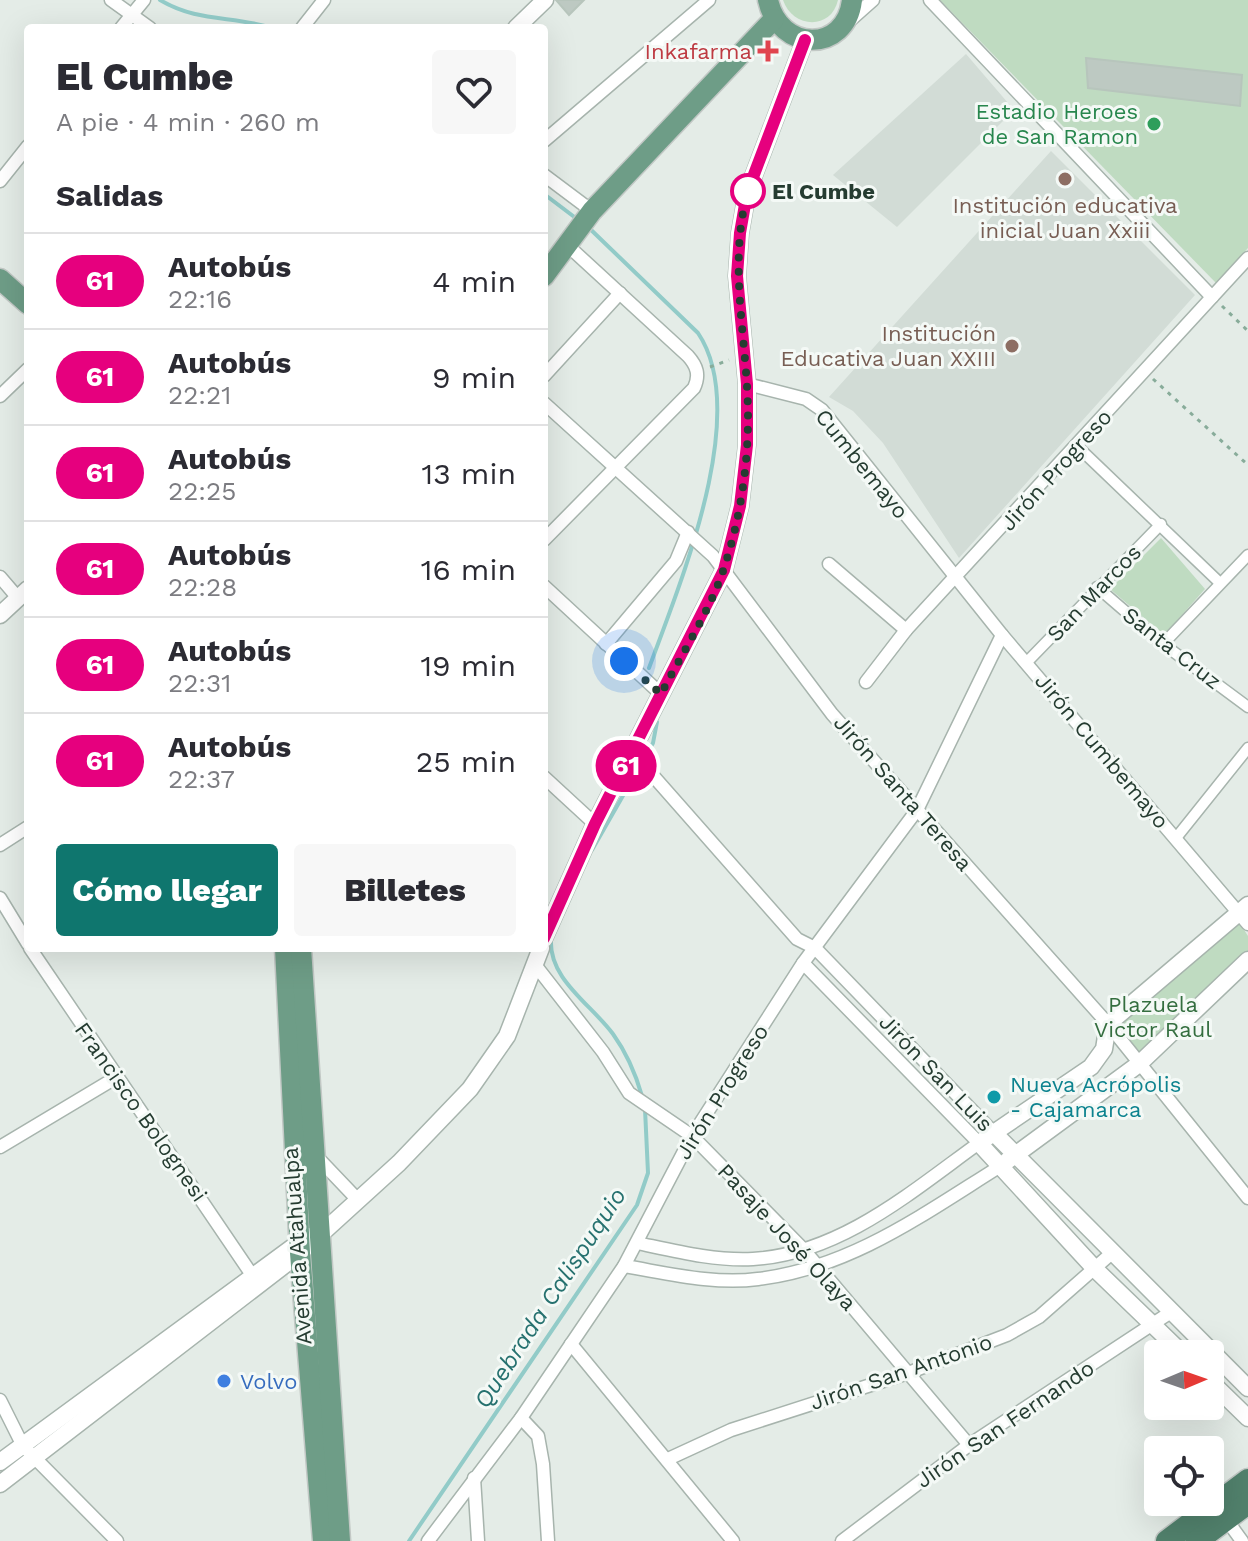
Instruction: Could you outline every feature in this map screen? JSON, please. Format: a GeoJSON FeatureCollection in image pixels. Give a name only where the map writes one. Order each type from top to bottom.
{"type":"FeatureCollection","features":[{"type":"Feature","properties":{"kind":"highway"},"geometry":{"type":"LineString","coordinates":[[1167,1541],[1248,1480]]}},
{"type":"Feature","properties":{"kind":"highway"},"geometry":{"type":"LineString","coordinates":[[1197,1541],[1248,1503]]}},
{"type":"Feature","properties":{"kind":"main road"},"geometry":{"type":"LineString","coordinates":[[548,271],[582,224],[771,10],[784,31],[805,40],[834,34],[845,23],[852,0]]}},
{"type":"Feature","properties":{"kind":"main road"},"geometry":{"type":"LineString","coordinates":[[548,254],[582,224]]}},
{"type":"Feature","properties":{"kind":"main road"},"geometry":{"type":"LineString","coordinates":[[0,279],[24,300]]}},
{"type":"Feature","properties":{"kind":"main road","name":"Avenida Atahualpa"},"geometry":{"type":"LineString","coordinates":[[285,952],[299,1246],[329,1540]]}},
{"type":"Feature","properties":{"kind":"main road","name":"Avenida Atahualpa"},"geometry":{"type":"LineString","coordinates":[[301,952],[316,1156],[329,1540]]}},
{"type":"Feature","properties":{"kind":"street"},"geometry":{"type":"LineString","coordinates":[[111,0],[144,24]]}},
{"type":"Feature","properties":{"kind":"street"},"geometry":{"type":"LineString","coordinates":[[124,24],[144,0]]}},
{"type":"Feature","properties":{"kind":"street"},"geometry":{"type":"LineString","coordinates":[[305,24],[324,0]]}},
{"type":"Feature","properties":{"kind":"street"},"geometry":{"type":"LineString","coordinates":[[520,24],[545,0]]}},
{"type":"Feature","properties":{"kind":"street"},"geometry":{"type":"LineString","coordinates":[[548,138],[709,0]]}},
{"type":"Feature","properties":{"kind":"street"},"geometry":{"type":"LineString","coordinates":[[834,34],[873,0]]}},
{"type":"Feature","properties":{"kind":"street"},"geometry":{"type":"LineString","coordinates":[[930,0],[1212,297]]}},
{"type":"Feature","properties":{"kind":"street"},"geometry":{"type":"LineString","coordinates":[[548,929],[595,824],[635,755],[661,694],[724,570],[740,506],[747,445],[747,384],[737,276],[740,233],[747,193],[805,40]]}},
{"type":"Feature","properties":{"kind":"street"},"geometry":{"type":"LineString","coordinates":[[0,181],[24,151]]}},
{"type":"Feature","properties":{"kind":"street"},"geometry":{"type":"LineString","coordinates":[[548,180],[582,224],[620,293],[702,373],[694,388],[548,536]]}},
{"type":"Feature","properties":{"kind":"street","name":"Jirón Progreso"},"geometry":{"type":"LineString","coordinates":[[866,682],[906,630],[1078,447],[1248,258]]}},
{"type":"Feature","properties":{"kind":"street"},"geometry":{"type":"LineString","coordinates":[[548,372],[620,293]]}},
{"type":"Feature","properties":{"kind":"street"},"geometry":{"type":"LineString","coordinates":[[0,396],[24,373]]}},
{"type":"Feature","properties":{"kind":"street","name":"Cumbemayo"},"geometry":{"type":"LineString","coordinates":[[747,384],[806,399],[822,410],[955,578]]}},
{"type":"Feature","properties":{"kind":"street","name":"Jirón Santa Teresa"},"geometry":{"type":"LineString","coordinates":[[548,407],[704,546],[832,714],[1108,1024],[1248,1198]]}},
{"type":"Feature","properties":{"kind":"street"},"geometry":{"type":"LineString","coordinates":[[1078,447],[1220,583]]}},
{"type":"Feature","properties":{"kind":"street","name":"San Marcos"},"geometry":{"type":"LineString","coordinates":[[1027,662],[1161,524]]}},
{"type":"Feature","properties":{"kind":"street"},"geometry":{"type":"LineString","coordinates":[[606,644],[676,561],[689,532]]}},
{"type":"Feature","properties":{"kind":"street"},"geometry":{"type":"LineString","coordinates":[[1163,644],[1248,555]]}},
{"type":"Feature","properties":{"kind":"street"},"geometry":{"type":"LineString","coordinates":[[829,564],[906,630]]}},
{"type":"Feature","properties":{"kind":"street"},"geometry":{"type":"LineString","coordinates":[[0,577],[23,594]]}},
{"type":"Feature","properties":{"kind":"street","name":"Jirón Cumbemayo"},"geometry":{"type":"LineString","coordinates":[[955,578],[1176,838],[1245,914]]}},
{"type":"Feature","properties":{"kind":"street","name":"Santa Cruz"},"geometry":{"type":"LineString","coordinates":[[1097,587],[1163,644],[1248,707]]}},
{"type":"Feature","properties":{"kind":"street"},"geometry":{"type":"LineString","coordinates":[[548,590],[661,694]]}},
{"type":"Feature","properties":{"kind":"street"},"geometry":{"type":"LineString","coordinates":[[0,605],[23,594]]}},
{"type":"Feature","properties":{"kind":"street"},"geometry":{"type":"LineString","coordinates":[[0,615],[23,594]]}},
{"type":"Feature","properties":{"kind":"street","name":"Jirón Progreso"},"geometry":{"type":"LineString","coordinates":[[428,1541],[521,1418],[624,1266],[692,1136],[803,963],[917,810],[1002,635]]}},
{"type":"Feature","properties":{"kind":"street"},"geometry":{"type":"LineString","coordinates":[[1176,838],[1248,748]]}},
{"type":"Feature","properties":{"kind":"street","name":"Jirón San Luis"},"geometry":{"type":"LineString","coordinates":[[635,755],[797,939],[815,948],[1248,1388]]}},
{"type":"Feature","properties":{"kind":"street"},"geometry":{"type":"LineString","coordinates":[[548,781],[595,824]]}},
{"type":"Feature","properties":{"kind":"street"},"geometry":{"type":"LineString","coordinates":[[0,845],[24,830]]}},
{"type":"Feature","properties":{"kind":"street","name":"Francisco Bolognesi"},"geometry":{"type":"LineString","coordinates":[[0,898],[24,938]]}},
{"type":"Feature","properties":{"kind":"street"},"geometry":{"type":"LineString","coordinates":[[637,1243],[695,1255],[752,1259],[805,1251],[870,1220],[1091,1067],[1104,1049],[1108,1024],[1245,914]]}},
{"type":"Feature","properties":{"kind":"street","name":"Francisco Bolognesi"},"geometry":{"type":"LineString","coordinates":[[33,952],[252,1275]]}},
{"type":"Feature","properties":{"kind":"street"},"geometry":{"type":"LineString","coordinates":[[0,1462],[252,1275],[319,1232],[399,1163],[470,1089],[507,1036],[540,952]]}},
{"type":"Feature","properties":{"kind":"street"},"geometry":{"type":"LineString","coordinates":[[624,1266],[697,1279],[755,1280],[819,1267],[887,1238],[999,1167],[1139,1064],[1248,960]]}},
{"type":"Feature","properties":{"kind":"street","name":"Jirón San Luis"},"geometry":{"type":"LineString","coordinates":[[803,963],[979,1143],[1096,1270],[1169,1340]]}},
{"type":"Feature","properties":{"kind":"street","name":"Pasaje José Olaya"},"geometry":{"type":"LineString","coordinates":[[536,966],[635,1098],[692,1136],[805,1251],[969,1445]]}},
{"type":"Feature","properties":{"kind":"street"},"geometry":{"type":"LineString","coordinates":[[0,1147],[117,1077]]}},
{"type":"Feature","properties":{"kind":"street"},"geometry":{"type":"LineString","coordinates":[[316,1156],[357,1199]]}},
{"type":"Feature","properties":{"kind":"street"},"geometry":{"type":"LineString","coordinates":[[0,1484],[299,1246]]}},
{"type":"Feature","properties":{"kind":"street","name":"Jirón San Antonio"},"geometry":{"type":"LineString","coordinates":[[668,1459],[731,1430],[908,1373],[1007,1335],[1039,1317],[1113,1252]]}},
{"type":"Feature","properties":{"kind":"street","name":"Jirón San Fernando"},"geometry":{"type":"LineString","coordinates":[[842,1541],[969,1445],[1171,1312]]}},
{"type":"Feature","properties":{"kind":"street"},"geometry":{"type":"LineString","coordinates":[[571,1344],[733,1541]]}},
{"type":"Feature","properties":{"kind":"street"},"geometry":{"type":"LineString","coordinates":[[1224,1395],[1248,1418]]}},
{"type":"Feature","properties":{"kind":"street"},"geometry":{"type":"LineString","coordinates":[[0,1400],[23,1446],[117,1541]]}},
{"type":"Feature","properties":{"kind":"street"},"geometry":{"type":"LineString","coordinates":[[521,1418],[538,1436],[548,1541]]}},
{"type":"Feature","properties":{"kind":"street"},"geometry":{"type":"LineString","coordinates":[[474,1478],[478,1541]]}},
{"type":"Feature","properties":{"kind":"street"},"geometry":{"type":"LineString","coordinates":[[1226,1519],[1242,1541]]}},
{"type":"Feature","properties":{"kind":"path"},"geometry":{"type":"LineString","coordinates":[[1212,297],[1248,331]]}},
{"type":"Feature","properties":{"kind":"path"},"geometry":{"type":"LineString","coordinates":[[702,373],[729,360]]}},
{"type":"Feature","properties":{"kind":"path"},"geometry":{"type":"LineString","coordinates":[[1145,371],[1248,465]]}},
{"type":"Feature","properties":{"kind":"shaded area"},"geometry":{"type":"Polygon","coordinates":[[[966,54],[1014,110],[897,227],[833,175],[966,54]]]}},
{"type":"Feature","properties":{"kind":"shaded area","name":"Institución Educativa Juan XXIII"},"geometry":{"type":"Polygon","coordinates":[[[1051,151],[1195,295],[959,558],[883,443],[853,411],[829,397],[1051,151]]]}},
{"type":"Feature","properties":{"kind":"green space"},"geometry":{"type":"Polygon","coordinates":[[[783,0],[838,0],[828,17],[811,22],[794,16],[783,0]]]}},
{"type":"Feature","properties":{"kind":"green space","name":"Estadio Heroes de San Ramon"},"geometry":{"type":"Polygon","coordinates":[[[940,0],[1248,0],[1248,248],[1216,283],[940,0]]]}},
{"type":"Feature","properties":{"kind":"green space"},"geometry":{"type":"Polygon","coordinates":[[[1161,538],[1205,589],[1164,635],[1110,589],[1161,538]]]}},
{"type":"Feature","properties":{"kind":"green space","name":"Plazuela Victor Raul"},"geometry":{"type":"Polygon","coordinates":[[[1237,919],[1248,936],[1248,965],[1142,1058],[1115,1017],[1237,919]]]}},
{"type":"Feature","properties":{"kind":"building"},"geometry":{"type":"Polygon","coordinates":[[[556,0],[584,0],[569,15],[556,0]]]}},
{"type":"Feature","properties":{"kind":"building"},"geometry":{"type":"Polygon","coordinates":[[[1086,58],[1242,75],[1240,106],[1088,88],[1086,58]]]}},
{"type":"Feature","properties":{"kind":"waterway","name":"Quebrada Calispuquio"},"geometry":{"type":"LineString","coordinates":[[160,0],[202,16],[257,24]]}},
{"type":"Feature","properties":{"kind":"waterway","name":"Quebrada Calispuquio"},"geometry":{"type":"LineString","coordinates":[[548,197],[577,219]]}},
{"type":"Feature","properties":{"kind":"waterway","name":"Quebrada Calispuquio"},"geometry":{"type":"LineString","coordinates":[[587,226],[698,333],[713,367],[717,408],[714,453],[705,500],[692,547],[649,668]]}},
{"type":"Feature","properties":{"kind":"waterway","name":"Quebrada Calispuquio"},"geometry":{"type":"LineString","coordinates":[[592,850],[653,743],[657,722]]}},
{"type":"Feature","properties":{"kind":"waterway","name":"Quebrada Calispuquio"},"geometry":{"type":"LineString","coordinates":[[551,938],[556,966],[618,1041],[642,1096]]}},
{"type":"Feature","properties":{"kind":"waterway","name":"Quebrada Calispuquio"},"geometry":{"type":"LineString","coordinates":[[409,1541],[637,1205],[648,1173],[645,1109]]}},
{"type":"Feature","properties":{"kind":"bus line","name":"61"},"geometry":{"type":"LineString","coordinates":[[548,924],[595,824],[724,570],[740,506],[747,445],[747,384],[737,276],[740,233],[747,193],[805,40]]}},
{"type":"Feature","properties":{"kind":"place","name":"Inkafarma"},"geometry":{"type":"Point","coordinates":[768,51]}},
{"type":"Feature","properties":{"kind":"place","name":"Estadio Heroes de San Ramon"},"geometry":{"type":"Point","coordinates":[1154,124]}},
{"type":"Feature","properties":{"kind":"place","name":"Institución educativa inicial Juan Xxiii"},"geometry":{"type":"Point","coordinates":[1065,179]}},
{"type":"Feature","properties":{"kind":"place","name":"El Cumbe"},"geometry":{"type":"Point","coordinates":[748,191]}},
{"type":"Feature","properties":{"kind":"place","name":"Institución Educativa Juan XXIII"},"geometry":{"type":"Point","coordinates":[1012,346]}},
{"type":"Feature","properties":{"kind":"place","name":"Nueva Acrópolis - Cajamarca"},"geometry":{"type":"Point","coordinates":[994,1097]}},
{"type":"Feature","properties":{"kind":"place","name":"Volvo"},"geometry":{"type":"Point","coordinates":[224,1381]}},
{"type":"Feature","properties":{"kind":"route"},"geometry":{"type":"LineString","coordinates":[[624,661],[661,694],[724,570],[740,506],[747,445],[747,384],[737,276],[740,233],[748,191]]}}]}
